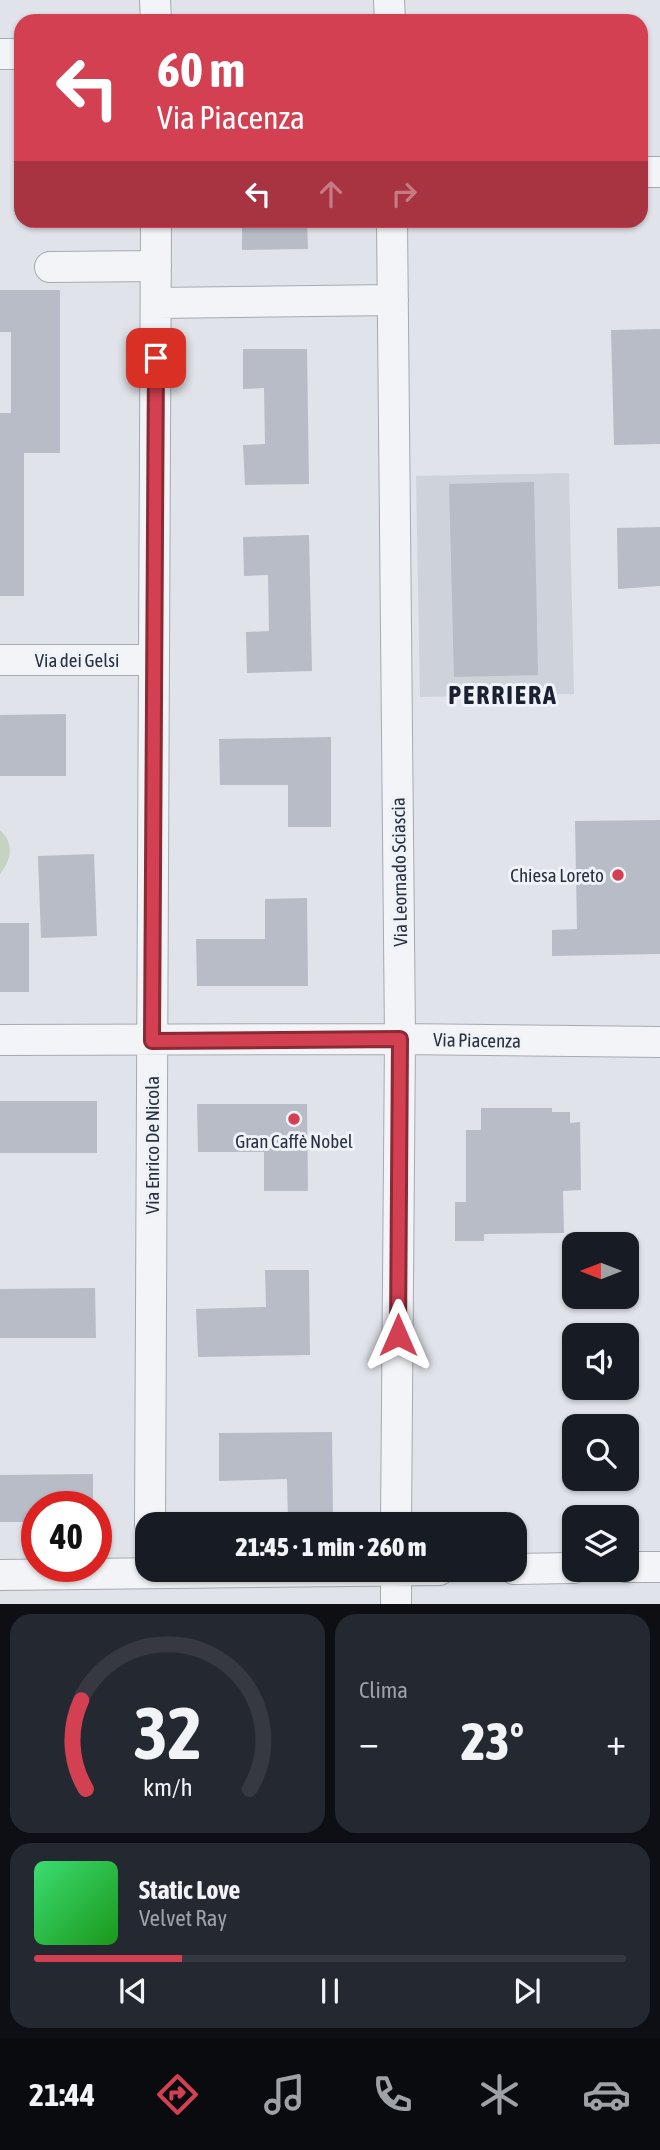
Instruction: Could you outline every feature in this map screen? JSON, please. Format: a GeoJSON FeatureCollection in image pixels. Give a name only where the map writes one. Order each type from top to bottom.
{"type":"FeatureCollection","features":[{"type":"Feature","properties":{"kind":"street","name":"Via Enrico De Nicola"},"geometry":{"type":"LineString","coordinates":[[150,1512],[156,228]]}},
{"type":"Feature","properties":{"kind":"street","name":"Via Leornado Sciascia"},"geometry":{"type":"LineString","coordinates":[[392,228],[400,1039],[396,1512]]}},
{"type":"Feature","properties":{"kind":"street"},"geometry":{"type":"LineString","coordinates":[[50,267],[156,267]]}},
{"type":"Feature","properties":{"kind":"street"},"geometry":{"type":"LineString","coordinates":[[156,303],[393,300]]}},
{"type":"Feature","properties":{"kind":"street","name":"Via dei Gelsi"},"geometry":{"type":"LineString","coordinates":[[0,660],[154,660]]}},
{"type":"Feature","properties":{"kind":"street","name":"Via Piacenza"},"geometry":{"type":"LineString","coordinates":[[0,1040],[400,1039],[660,1042]]}},
{"type":"Feature","properties":{"kind":"street"},"geometry":{"type":"LineString","coordinates":[[639,1567],[660,1567]]}},
{"type":"Feature","properties":{"kind":"street"},"geometry":{"type":"LineString","coordinates":[[527,1569],[562,1568]]}},
{"type":"Feature","properties":{"kind":"street"},"geometry":{"type":"LineString","coordinates":[[0,1575],[135,1572]]}},
{"type":"Feature","properties":{"kind":"street"},"geometry":{"type":"LineString","coordinates":[[396,1582],[396,1604]]}},
{"type":"Feature","properties":{"kind":"shaded area"},"geometry":{"type":"Polygon","coordinates":[[[569,473],[574,694],[420,697],[416,476],[569,473]]]}},
{"type":"Feature","properties":{"kind":"green space"},"geometry":{"type":"Polygon","coordinates":[[[0,830],[8,840],[10,851],[0,874],[0,830]]]}},
{"type":"Feature","properties":{"kind":"building"},"geometry":{"type":"Polygon","coordinates":[[[242,228],[307,228],[308,249],[242,250],[242,228]]]}},
{"type":"Feature","properties":{"kind":"building"},"geometry":{"type":"Polygon","coordinates":[[[0,290],[60,290],[60,453],[24,453],[24,596],[0,596],[0,413],[11,413],[11,332],[0,332],[0,290]]]}},
{"type":"Feature","properties":{"kind":"building"},"geometry":{"type":"Polygon","coordinates":[[[660,329],[660,444],[614,445],[611,330],[660,329]]]}},
{"type":"Feature","properties":{"kind":"building"},"geometry":{"type":"Polygon","coordinates":[[[243,349],[307,349],[309,484],[245,485],[243,445],[265,444],[264,388],[243,389],[243,349]]]}},
{"type":"Feature","properties":{"kind":"building"},"geometry":{"type":"Polygon","coordinates":[[[534,482],[538,675],[454,677],[449,484],[534,482]]]}},
{"type":"Feature","properties":{"kind":"building"},"geometry":{"type":"Polygon","coordinates":[[[660,527],[660,586],[618,589],[617,528],[660,527]]]}},
{"type":"Feature","properties":{"kind":"building"},"geometry":{"type":"Polygon","coordinates":[[[309,535],[312,671],[247,673],[246,632],[269,631],[268,575],[244,576],[243,537],[309,535]]]}},
{"type":"Feature","properties":{"kind":"building"},"geometry":{"type":"Polygon","coordinates":[[[66,714],[66,776],[0,776],[0,715],[66,714]]]}},
{"type":"Feature","properties":{"kind":"building"},"geometry":{"type":"Polygon","coordinates":[[[331,737],[331,827],[288,827],[288,785],[220,785],[219,739],[331,737]]]}},
{"type":"Feature","properties":{"kind":"building","name":"Chiesa Loreto"},"geometry":{"type":"Polygon","coordinates":[[[660,820],[660,954],[552,956],[552,930],[577,929],[575,821],[660,820]]]}},
{"type":"Feature","properties":{"kind":"building"},"geometry":{"type":"Polygon","coordinates":[[[94,854],[97,936],[41,938],[38,856],[94,854]]]}},
{"type":"Feature","properties":{"kind":"building"},"geometry":{"type":"Polygon","coordinates":[[[307,898],[308,986],[197,986],[196,939],[265,939],[265,899],[307,898]]]}},
{"type":"Feature","properties":{"kind":"building"},"geometry":{"type":"Polygon","coordinates":[[[0,923],[29,923],[29,992],[0,992],[0,923]]]}},
{"type":"Feature","properties":{"kind":"building"},"geometry":{"type":"Polygon","coordinates":[[[0,1101],[97,1101],[97,1153],[0,1153],[0,1101]]]}},
{"type":"Feature","properties":{"kind":"building"},"geometry":{"type":"Polygon","coordinates":[[[197,1104],[307,1104],[308,1191],[264,1191],[264,1152],[198,1152],[197,1104]]]}},
{"type":"Feature","properties":{"kind":"building"},"geometry":{"type":"Polygon","coordinates":[[[481,1108],[552,1108],[552,1112],[570,1112],[570,1123],[580,1122],[581,1190],[563,1191],[564,1232],[484,1234],[484,1241],[455,1241],[455,1202],[466,1202],[466,1130],[481,1130],[481,1108]]]}},
{"type":"Feature","properties":{"kind":"building"},"geometry":{"type":"Polygon","coordinates":[[[265,1270],[309,1270],[310,1355],[198,1357],[196,1309],[266,1307],[265,1270]]]}},
{"type":"Feature","properties":{"kind":"building"},"geometry":{"type":"Polygon","coordinates":[[[95,1288],[96,1338],[0,1338],[0,1289],[95,1288]]]}},
{"type":"Feature","properties":{"kind":"building"},"geometry":{"type":"Polygon","coordinates":[[[332,1432],[333,1512],[288,1512],[287,1479],[219,1481],[219,1433],[332,1432]]]}},
{"type":"Feature","properties":{"kind":"building"},"geometry":{"type":"Polygon","coordinates":[[[93,1474],[93,1491],[21,1491],[21,1522],[0,1522],[0,1475],[93,1474]]]}},
{"type":"Feature","properties":{"kind":"place","name":"Chiesa Loreto"},"geometry":{"type":"Point","coordinates":[618,875]}},
{"type":"Feature","properties":{"kind":"place","name":"Gran Caffè Nobel"},"geometry":{"type":"Point","coordinates":[294,1119]}},
{"type":"Feature","properties":{"kind":"district","name":"PERRIERA"},"geometry":{"type":"Point","coordinates":[503,695]}},
{"type":"Feature","properties":{"kind":"route"},"geometry":{"type":"LineString","coordinates":[[156,358],[152,1041],[400,1039],[398,1335]]}}]}
